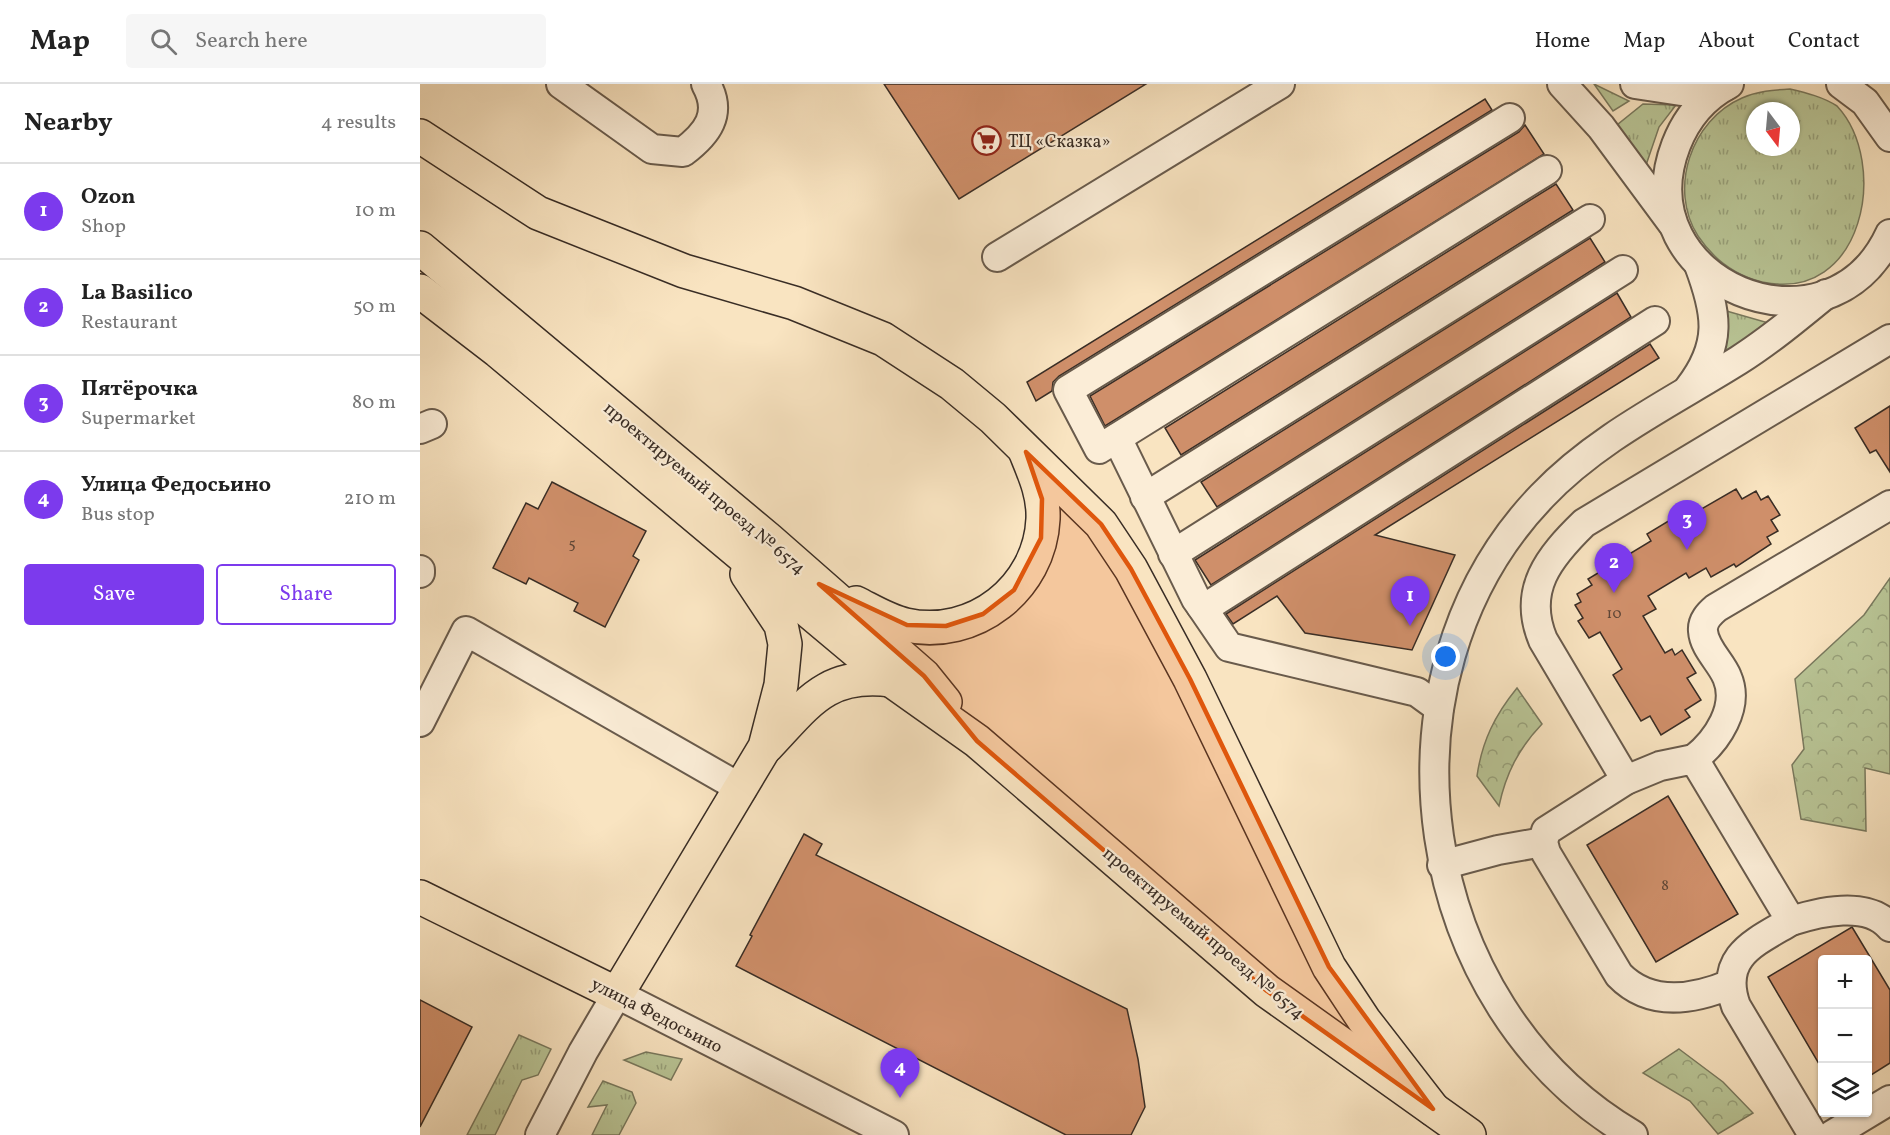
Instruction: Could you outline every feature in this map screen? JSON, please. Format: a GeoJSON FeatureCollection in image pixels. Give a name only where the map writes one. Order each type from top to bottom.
{"type":"FeatureCollection","features":[{"type":"Feature","properties":{"kind":"main road"},"geometry":{"type":"LineString","coordinates":[[420,136],[538,213],[663,264],[794,303],[882,339],[952,384],[993,418],[1026,452],[1064,485],[1101,524],[1131,569],[1190,679],[1329,967],[1364,1020],[1433,1109]]}},
{"type":"Feature","properties":{"kind":"main road","name":"проектируемый проезд № 6574"},"geometry":{"type":"LineString","coordinates":[[420,248],[819,584],[924,676],[977,741]]}},
{"type":"Feature","properties":{"kind":"main road","name":"проектируемый проезд № 6574"},"geometry":{"type":"LineString","coordinates":[[420,291],[498,351],[891,680],[977,741],[1267,991],[1469,1135]]}},
{"type":"Feature","properties":{"kind":"main road"},"geometry":{"type":"LineString","coordinates":[[819,584],[888,619],[927,627],[965,622],[1000,604],[1026,574],[1041,538],[1042,499],[1038,480],[1026,452]]}},
{"type":"Feature","properties":{"kind":"main road"},"geometry":{"type":"LineString","coordinates":[[617,994],[648,938],[742,789],[765,747],[781,686],[785,644],[781,626],[764,597],[718,535]]}},
{"type":"Feature","properties":{"kind":"main road"},"geometry":{"type":"LineString","coordinates":[[765,747],[822,690],[842,682],[867,677],[891,680]]}},
{"type":"Feature","properties":{"kind":"main road","name":"улица Федосьино"},"geometry":{"type":"LineString","coordinates":[[420,897],[617,994]]}},
{"type":"Feature","properties":{"kind":"street"},"geometry":{"type":"LineString","coordinates":[[561,84],[652,149],[683,152],[704,136],[711,120],[712,94],[706,84]]}},
{"type":"Feature","properties":{"kind":"street"},"geometry":{"type":"LineString","coordinates":[[997,257],[1280,84]]}},
{"type":"Feature","properties":{"kind":"street"},"geometry":{"type":"LineString","coordinates":[[1562,84],[1600,127],[1677,230],[1699,264],[1714,310],[1714,334],[1707,361],[1686,392]]}},
{"type":"Feature","properties":{"kind":"street"},"geometry":{"type":"LineString","coordinates":[[1635,84],[1681,91],[1727,85]]}},
{"type":"Feature","properties":{"kind":"street"},"geometry":{"type":"LineString","coordinates":[[1841,84],[1876,115]]}},
{"type":"Feature","properties":{"kind":"street"},"geometry":{"type":"LineString","coordinates":[[1677,230],[1668,190],[1674,149],[1694,113],[1727,85]]}},
{"type":"Feature","properties":{"kind":"street"},"geometry":{"type":"LineString","coordinates":[[1510,118],[1068,390],[1099,449],[1547,170]]}},
{"type":"Feature","properties":{"kind":"street"},"geometry":{"type":"LineString","coordinates":[[1146,497],[1590,219]]}},
{"type":"Feature","properties":{"kind":"street"},"geometry":{"type":"LineString","coordinates":[[1633,1135],[1580,1097],[1522,1037],[1487,983],[1466,936],[1442,865],[1433,785],[1439,708],[1454,646],[1491,565],[1518,524],[1541,496],[1577,465],[1686,392],[1750,353],[1871,264],[1890,234]]}},
{"type":"Feature","properties":{"kind":"street"},"geometry":{"type":"LineString","coordinates":[[1699,264],[1720,282],[1758,299],[1785,302],[1832,291],[1890,270]]}},
{"type":"Feature","properties":{"kind":"street"},"geometry":{"type":"LineString","coordinates":[[1173,554],[1623,270]]}},
{"type":"Feature","properties":{"kind":"street"},"geometry":{"type":"LineString","coordinates":[[1201,606],[1210,604],[1655,321]]}},
{"type":"Feature","properties":{"kind":"street"},"geometry":{"type":"LineString","coordinates":[[1626,780],[1543,640],[1536,622],[1534,604],[1537,587],[1549,564],[1584,523],[1890,339]]}},
{"type":"Feature","properties":{"kind":"street"},"geometry":{"type":"LineString","coordinates":[[1117,438],[1173,554],[1201,606],[1229,647],[1417,692],[1439,708]]}},
{"type":"Feature","properties":{"kind":"street"},"geometry":{"type":"LineString","coordinates":[[1731,984],[1684,998],[1663,998],[1628,985],[1613,965],[1546,853],[1543,842],[1546,831],[1552,825],[1626,780],[1659,766],[1694,759],[1708,748],[1719,734],[1726,718],[1730,695],[1728,679],[1705,640],[1703,632],[1707,616],[1716,608],[1890,504]]}},
{"type":"Feature","properties":{"kind":"street"},"geometry":{"type":"LineString","coordinates":[[420,722],[466,631],[742,789]]}},
{"type":"Feature","properties":{"kind":"street"},"geometry":{"type":"LineString","coordinates":[[1694,759],[1791,921]]}},
{"type":"Feature","properties":{"kind":"street"},"geometry":{"type":"LineString","coordinates":[[1442,865],[1491,851],[1543,842]]}},
{"type":"Feature","properties":{"kind":"street"},"geometry":{"type":"LineString","coordinates":[[1813,1135],[1736,1006],[1731,984],[1734,966],[1745,949],[1791,921],[1829,910],[1845,910],[1872,916],[1890,927]]}},
{"type":"Feature","properties":{"kind":"street"},"geometry":{"type":"LineString","coordinates":[[540,1135],[583,1052],[617,994]]}},
{"type":"Feature","properties":{"kind":"street","name":"улица Федосьино"},"geometry":{"type":"LineString","coordinates":[[617,994],[854,1126],[894,1135]]}},
{"type":"Feature","properties":{"kind":"street"},"geometry":{"type":"LineString","coordinates":[[1832,1135],[1890,1100]]}},
{"type":"Feature","properties":{"kind":"highlighted area"},"geometry":{"type":"Polygon","coordinates":[[[1026,452],[1101,524],[1131,569],[1190,679],[1329,967],[1433,1109],[1267,991],[977,741],[924,676],[819,584],[907,625],[946,626],[983,614],[1014,590],[1041,538],[1042,499],[1026,452]]]}},
{"type":"Feature","properties":{"kind":"green space"},"geometry":{"type":"Polygon","coordinates":[[[1594,84],[1629,101],[1613,111],[1594,84]]]}},
{"type":"Feature","properties":{"kind":"green space"},"geometry":{"type":"Polygon","coordinates":[[[1790,89],[1815,96],[1837,106],[1853,131],[1862,161],[1863,193],[1858,224],[1845,251],[1824,272],[1797,283],[1762,282],[1752,279],[1734,271],[1718,259],[1698,236],[1689,217],[1685,198],[1685,177],[1690,158],[1709,122],[1724,108],[1742,98],[1760,92],[1790,89]]]}},
{"type":"Feature","properties":{"kind":"green space"},"geometry":{"type":"Polygon","coordinates":[[[1643,104],[1676,105],[1659,127],[1645,168],[1617,125],[1643,104]]]}},
{"type":"Feature","properties":{"kind":"green space"},"geometry":{"type":"Polygon","coordinates":[[[1723,310],[1772,324],[1725,355],[1723,310]]]}},
{"type":"Feature","properties":{"kind":"green space"},"geometry":{"type":"Polygon","coordinates":[[[1890,578],[1890,774],[1865,768],[1866,831],[1801,819],[1792,765],[1804,749],[1795,679],[1864,615],[1890,578]]]}},
{"type":"Feature","properties":{"kind":"green space"},"geometry":{"type":"Polygon","coordinates":[[[1517,688],[1542,724],[1514,762],[1499,806],[1477,776],[1482,751],[1491,729],[1502,708],[1517,688]]]}},
{"type":"Feature","properties":{"kind":"green space"},"geometry":{"type":"Polygon","coordinates":[[[519,1035],[551,1049],[538,1075],[522,1080],[495,1135],[467,1135],[519,1035]]]}},
{"type":"Feature","properties":{"kind":"green space"},"geometry":{"type":"Polygon","coordinates":[[[1679,1049],[1723,1082],[1753,1113],[1718,1134],[1690,1101],[1643,1073],[1679,1049]]]}},
{"type":"Feature","properties":{"kind":"green space"},"geometry":{"type":"Polygon","coordinates":[[[646,1052],[682,1059],[671,1080],[624,1060],[646,1052]]]}},
{"type":"Feature","properties":{"kind":"green space"},"geometry":{"type":"Polygon","coordinates":[[[603,1081],[632,1092],[636,1103],[619,1135],[592,1135],[607,1105],[588,1107],[603,1081]]]}},
{"type":"Feature","properties":{"kind":"building","name":"ТЦ «Сказка»"},"geometry":{"type":"Polygon","coordinates":[[[884,84],[1146,84],[959,199],[884,84]]]}},
{"type":"Feature","properties":{"kind":"building"},"geometry":{"type":"Polygon","coordinates":[[[1485,99],[1492,110],[1059,376],[1053,382],[1052,391],[1036,401],[1027,382],[1485,99]]]}},
{"type":"Feature","properties":{"kind":"building"},"geometry":{"type":"Polygon","coordinates":[[[1525,125],[1544,154],[1105,426],[1090,396],[1519,132],[1525,125]]]}},
{"type":"Feature","properties":{"kind":"building"},"geometry":{"type":"Polygon","coordinates":[[[1556,184],[1573,210],[1181,455],[1165,428],[1556,184]]]}},
{"type":"Feature","properties":{"kind":"building"},"geometry":{"type":"Polygon","coordinates":[[[1590,238],[1605,262],[1217,507],[1201,482],[1590,238]]]}},
{"type":"Feature","properties":{"kind":"building"},"geometry":{"type":"Polygon","coordinates":[[[1617,293],[1631,317],[1211,585],[1195,560],[1617,293]]]}},
{"type":"Feature","properties":{"kind":"building"},"geometry":{"type":"Polygon","coordinates":[[[1650,344],[1659,358],[1375,535],[1455,555],[1412,650],[1305,633],[1277,596],[1233,624],[1226,614],[1650,344]]]}},
{"type":"Feature","properties":{"kind":"building"},"geometry":{"type":"Polygon","coordinates":[[[1890,406],[1890,472],[1876,450],[1870,453],[1855,428],[1890,406]]]}},
{"type":"Feature","properties":{"kind":"building"},"geometry":{"type":"Polygon","coordinates":[[[552,482],[646,531],[633,556],[639,560],[605,627],[574,611],[578,603],[529,578],[526,584],[493,568],[526,503],[538,509],[552,482]]]}},
{"type":"Feature","properties":{"kind":"building"},"geometry":{"type":"Polygon","coordinates":[[[1736,489],[1742,499],[1756,491],[1761,500],[1768,496],[1780,515],[1771,520],[1778,531],[1767,537],[1771,544],[1736,567],[1734,564],[1711,577],[1706,568],[1689,578],[1686,573],[1648,596],[1656,609],[1643,616],[1665,653],[1672,649],[1675,655],[1682,650],[1696,673],[1687,678],[1701,700],[1685,710],[1690,717],[1661,735],[1650,716],[1641,721],[1613,675],[1622,669],[1600,632],[1589,638],[1578,621],[1583,618],[1575,605],[1581,602],[1577,594],[1592,585],[1588,579],[1651,541],[1647,534],[1695,505],[1698,511],[1736,489]]]}},
{"type":"Feature","properties":{"kind":"building"},"geometry":{"type":"Polygon","coordinates":[[[1668,796],[1738,914],[1656,962],[1587,845],[1668,796]]]}},
{"type":"Feature","properties":{"kind":"building"},"geometry":{"type":"Polygon","coordinates":[[[804,834],[822,844],[816,855],[1127,1009],[1145,1107],[1131,1135],[1066,1135],[736,966],[804,834]]]}},
{"type":"Feature","properties":{"kind":"building"},"geometry":{"type":"Polygon","coordinates":[[[1852,927],[1869,955],[1818,955],[1818,1062],[1768,977],[1852,927]]]}},
{"type":"Feature","properties":{"kind":"building"},"geometry":{"type":"Polygon","coordinates":[[[1872,960],[1890,990],[1890,1063],[1872,1074],[1872,960]]]}},
{"type":"Feature","properties":{"kind":"building"},"geometry":{"type":"Polygon","coordinates":[[[420,1000],[472,1027],[420,1127],[420,1000]]]}},
{"type":"Feature","properties":{"kind":"place","name":"ТЦ «Сказка»"},"geometry":{"type":"Point","coordinates":[987,141]}},
{"type":"Feature","properties":{"kind":"place","name":"Пятёрочка"},"geometry":{"type":"Point","coordinates":[1687,550]}},
{"type":"Feature","properties":{"kind":"place","name":"La Basilico"},"geometry":{"type":"Point","coordinates":[1614,593]}},
{"type":"Feature","properties":{"kind":"place","name":"Ozon"},"geometry":{"type":"Point","coordinates":[1410,626]}},
{"type":"Feature","properties":{"kind":"place","name":"Улица Федосьино"},"geometry":{"type":"Point","coordinates":[900,1098]}}]}
